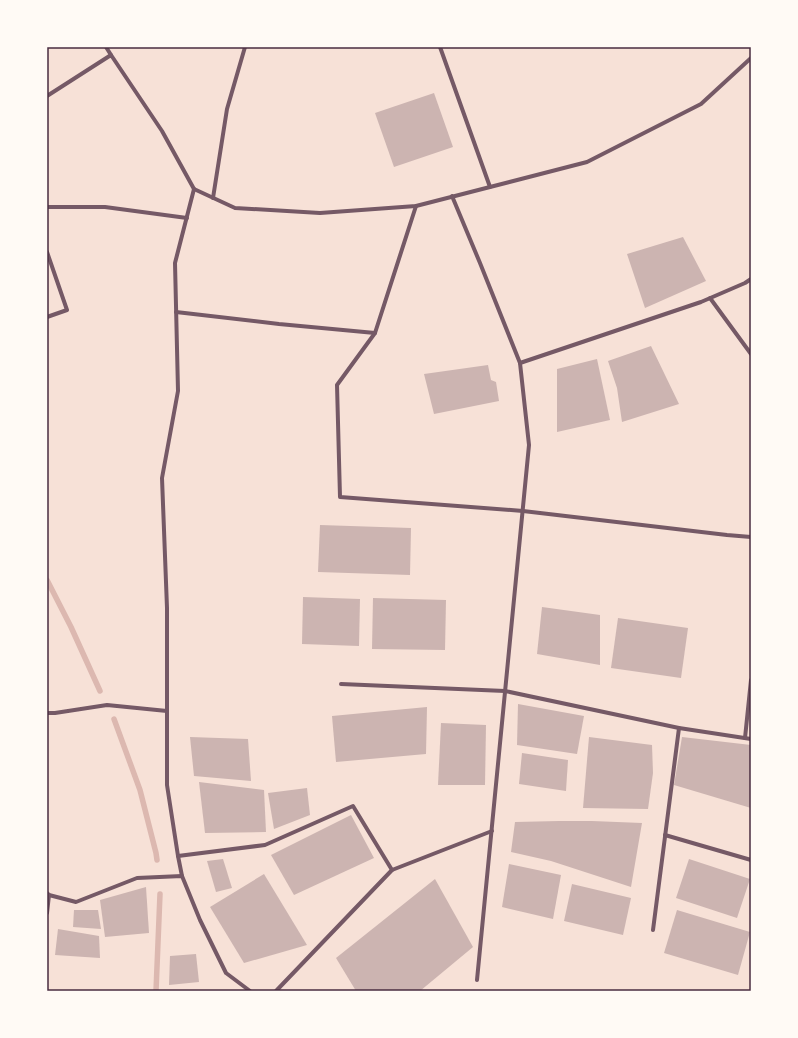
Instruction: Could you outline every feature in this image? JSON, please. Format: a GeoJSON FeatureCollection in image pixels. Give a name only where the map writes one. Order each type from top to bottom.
{"type":"FeatureCollection","features":[{"type":"Feature","properties":{"kind":"street"},"geometry":{"type":"LineString","coordinates":[[106,47],[162,132],[194,189],[235,208],[320,213],[416,206],[587,162],[701,104],[751,58]]}},
{"type":"Feature","properties":{"kind":"street"},"geometry":{"type":"LineString","coordinates":[[213,198],[227,109],[245,47]]}},
{"type":"Feature","properties":{"kind":"street"},"geometry":{"type":"LineString","coordinates":[[440,47],[490,187]]}},
{"type":"Feature","properties":{"kind":"street"},"geometry":{"type":"LineString","coordinates":[[47,96],[111,55]]}},
{"type":"Feature","properties":{"kind":"street"},"geometry":{"type":"LineString","coordinates":[[194,189],[175,263],[178,391],[162,478],[167,608],[167,785],[182,876],[200,920],[226,973],[250,991]]}},
{"type":"Feature","properties":{"kind":"street"},"geometry":{"type":"LineString","coordinates":[[452,196],[520,364],[529,445],[477,980]]}},
{"type":"Feature","properties":{"kind":"street"},"geometry":{"type":"LineString","coordinates":[[416,206],[375,333],[337,385],[340,497],[523,511],[751,537]]}},
{"type":"Feature","properties":{"kind":"street"},"geometry":{"type":"LineString","coordinates":[[47,207],[105,207],[187,218]]}},
{"type":"Feature","properties":{"kind":"street"},"geometry":{"type":"LineString","coordinates":[[47,252],[67,310],[47,317]]}},
{"type":"Feature","properties":{"kind":"street"},"geometry":{"type":"LineString","coordinates":[[520,364],[701,302],[751,279]]}},
{"type":"Feature","properties":{"kind":"street"},"geometry":{"type":"LineString","coordinates":[[710,298],[751,354]]}},
{"type":"Feature","properties":{"kind":"street"},"geometry":{"type":"LineString","coordinates":[[176,312],[375,333]]}},
{"type":"Feature","properties":{"kind":"street"},"geometry":{"type":"LineString","coordinates":[[745,738],[751,680]]}},
{"type":"Feature","properties":{"kind":"street"},"geometry":{"type":"LineString","coordinates":[[341,684],[505,691],[679,728],[751,739]]}},
{"type":"Feature","properties":{"kind":"street"},"geometry":{"type":"LineString","coordinates":[[47,712],[55,713],[107,705],[166,711]]}},
{"type":"Feature","properties":{"kind":"street"},"geometry":{"type":"LineString","coordinates":[[653,930],[679,728]]}},
{"type":"Feature","properties":{"kind":"street"},"geometry":{"type":"LineString","coordinates":[[178,856],[266,845],[353,806],[392,870]]}},
{"type":"Feature","properties":{"kind":"street"},"geometry":{"type":"LineString","coordinates":[[276,991],[392,870],[492,831]]}},
{"type":"Feature","properties":{"kind":"street"},"geometry":{"type":"LineString","coordinates":[[665,835],[751,860]]}},
{"type":"Feature","properties":{"kind":"street"},"geometry":{"type":"LineString","coordinates":[[47,912],[48,894],[76,902],[137,878],[182,876]]}},
{"type":"Feature","properties":{"kind":"building"},"geometry":{"type":"Polygon","coordinates":[[[434,93],[453,147],[394,167],[375,113],[434,93]]]}},
{"type":"Feature","properties":{"kind":"building"},"geometry":{"type":"Polygon","coordinates":[[[683,237],[706,281],[645,308],[627,254],[683,237]]]}},
{"type":"Feature","properties":{"kind":"building"},"geometry":{"type":"Polygon","coordinates":[[[651,346],[679,404],[622,422],[617,388],[608,361],[651,346]]]}},
{"type":"Feature","properties":{"kind":"building"},"geometry":{"type":"Polygon","coordinates":[[[597,359],[610,420],[557,432],[557,369],[597,359]]]}},
{"type":"Feature","properties":{"kind":"building"},"geometry":{"type":"Polygon","coordinates":[[[488,365],[491,380],[496,382],[499,401],[434,414],[424,374],[488,365]]]}},
{"type":"Feature","properties":{"kind":"building"},"geometry":{"type":"Polygon","coordinates":[[[320,525],[411,528],[410,575],[318,572],[320,525]]]}},
{"type":"Feature","properties":{"kind":"building"},"geometry":{"type":"Polygon","coordinates":[[[303,597],[360,599],[359,646],[302,644],[303,597]]]}},
{"type":"Feature","properties":{"kind":"building"},"geometry":{"type":"Polygon","coordinates":[[[373,598],[446,600],[445,650],[372,649],[373,598]]]}},
{"type":"Feature","properties":{"kind":"building"},"geometry":{"type":"Polygon","coordinates":[[[542,607],[600,615],[600,665],[537,654],[542,607]]]}},
{"type":"Feature","properties":{"kind":"building"},"geometry":{"type":"Polygon","coordinates":[[[618,618],[688,628],[681,678],[611,668],[618,618]]]}},
{"type":"Feature","properties":{"kind":"building"},"geometry":{"type":"Polygon","coordinates":[[[518,704],[584,716],[577,754],[517,745],[518,704]]]}},
{"type":"Feature","properties":{"kind":"building"},"geometry":{"type":"Polygon","coordinates":[[[427,707],[426,754],[336,762],[332,716],[427,707]]]}},
{"type":"Feature","properties":{"kind":"building"},"geometry":{"type":"Polygon","coordinates":[[[441,723],[486,725],[485,785],[438,785],[441,723]]]}},
{"type":"Feature","properties":{"kind":"building"},"geometry":{"type":"Polygon","coordinates":[[[190,737],[248,739],[251,781],[194,776],[190,737]]]}},
{"type":"Feature","properties":{"kind":"building"},"geometry":{"type":"Polygon","coordinates":[[[589,737],[652,745],[653,773],[648,809],[583,808],[589,737]]]}},
{"type":"Feature","properties":{"kind":"building"},"geometry":{"type":"Polygon","coordinates":[[[682,737],[751,745],[751,808],[674,785],[682,737]]]}},
{"type":"Feature","properties":{"kind":"building"},"geometry":{"type":"Polygon","coordinates":[[[522,753],[568,760],[566,791],[519,784],[522,753]]]}},
{"type":"Feature","properties":{"kind":"building"},"geometry":{"type":"Polygon","coordinates":[[[199,782],[264,790],[266,832],[205,833],[199,782]]]}},
{"type":"Feature","properties":{"kind":"building"},"geometry":{"type":"Polygon","coordinates":[[[307,788],[310,815],[274,829],[268,793],[307,788]]]}},
{"type":"Feature","properties":{"kind":"building"},"geometry":{"type":"Polygon","coordinates":[[[351,815],[374,858],[294,895],[271,855],[351,815]]]}},
{"type":"Feature","properties":{"kind":"building"},"geometry":{"type":"Polygon","coordinates":[[[559,821],[642,823],[631,887],[551,861],[511,852],[515,822],[559,821]]]}},
{"type":"Feature","properties":{"kind":"building"},"geometry":{"type":"Polygon","coordinates":[[[223,859],[232,888],[216,892],[207,861],[223,859]]]}},
{"type":"Feature","properties":{"kind":"building"},"geometry":{"type":"Polygon","coordinates":[[[689,859],[750,879],[737,918],[676,898],[689,859]]]}},
{"type":"Feature","properties":{"kind":"building"},"geometry":{"type":"Polygon","coordinates":[[[509,864],[561,875],[553,919],[502,907],[509,864]]]}},
{"type":"Feature","properties":{"kind":"building"},"geometry":{"type":"Polygon","coordinates":[[[264,874],[307,945],[244,963],[210,907],[264,874]]]}},
{"type":"Feature","properties":{"kind":"building"},"geometry":{"type":"Polygon","coordinates":[[[435,879],[473,947],[420,991],[356,991],[336,958],[435,879]]]}},
{"type":"Feature","properties":{"kind":"building"},"geometry":{"type":"Polygon","coordinates":[[[572,884],[631,898],[623,935],[564,921],[572,884]]]}},
{"type":"Feature","properties":{"kind":"building"},"geometry":{"type":"Polygon","coordinates":[[[146,887],[149,933],[105,937],[100,900],[146,887]]]}},
{"type":"Feature","properties":{"kind":"building"},"geometry":{"type":"Polygon","coordinates":[[[74,910],[98,910],[101,929],[73,927],[74,910]]]}},
{"type":"Feature","properties":{"kind":"building"},"geometry":{"type":"Polygon","coordinates":[[[677,910],[750,932],[738,975],[664,953],[677,910]]]}},
{"type":"Feature","properties":{"kind":"building"},"geometry":{"type":"Polygon","coordinates":[[[58,929],[99,936],[100,958],[55,955],[58,929]]]}},
{"type":"Feature","properties":{"kind":"building"},"geometry":{"type":"Polygon","coordinates":[[[196,954],[199,982],[169,985],[170,956],[196,954]]]}},
{"type":"Feature","properties":{"kind":"waterway"},"geometry":{"type":"LineString","coordinates":[[47,580],[71,627],[100,691]]}},
{"type":"Feature","properties":{"kind":"waterway"},"geometry":{"type":"LineString","coordinates":[[114,719],[140,790],[157,860]]}},
{"type":"Feature","properties":{"kind":"waterway"},"geometry":{"type":"LineString","coordinates":[[156,991],[160,894]]}}]}
